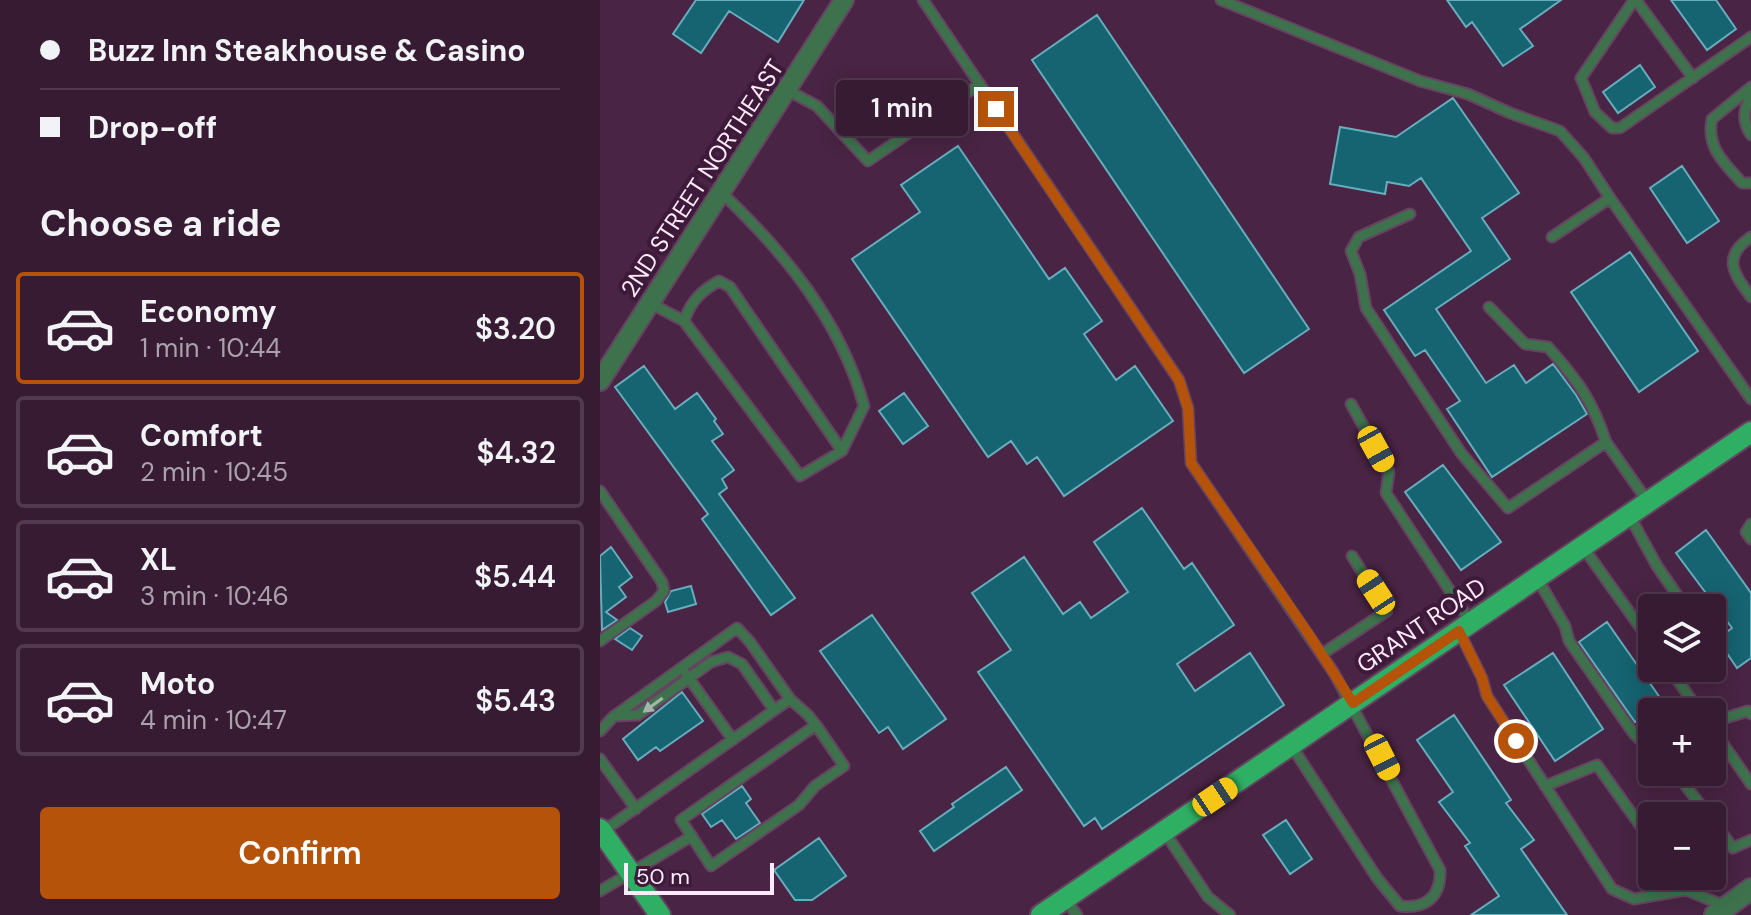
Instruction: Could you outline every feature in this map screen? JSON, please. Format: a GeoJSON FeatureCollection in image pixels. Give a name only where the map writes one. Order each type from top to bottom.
{"type":"FeatureCollection","features":[{"type":"Feature","properties":{"kind":"main road","name":"GRANT ROAD"},"geometry":{"type":"LineString","coordinates":[[1041,915],[1071,907],[1164,831],[1751,432]]}},
{"type":"Feature","properties":{"kind":"main road"},"geometry":{"type":"LineString","coordinates":[[601,830],[660,915]]}},
{"type":"Feature","properties":{"kind":"street","name":"2ND STREET NORTHEAST"},"geometry":{"type":"LineString","coordinates":[[600,381],[844,0]]}},
{"type":"Feature","properties":{"kind":"street"},"geometry":{"type":"LineString","coordinates":[[1725,912],[1751,889]]}},
{"type":"Feature","properties":{"kind":"lane"},"geometry":{"type":"LineString","coordinates":[[923,0],[1179,380],[1188,408],[1191,463],[1353,703],[1440,870],[1441,884],[1437,894],[1413,907],[1400,906],[1377,878],[1291,745]]}},
{"type":"Feature","properties":{"kind":"lane"},"geometry":{"type":"LineString","coordinates":[[1221,0],[1420,81],[1468,94],[1560,131],[1584,158],[1751,399]]}},
{"type":"Feature","properties":{"kind":"lane"},"geometry":{"type":"LineString","coordinates":[[1693,78],[1635,0],[1581,78],[1595,112],[1612,128],[1620,128],[1693,78],[1751,37]]}},
{"type":"Feature","properties":{"kind":"lane"},"geometry":{"type":"LineString","coordinates":[[787,90],[817,106],[868,161],[980,84]]}},
{"type":"Feature","properties":{"kind":"lane"},"geometry":{"type":"LineString","coordinates":[[1751,87],[1712,119],[1709,132],[1713,148],[1725,165],[1742,183],[1751,183]]}},
{"type":"Feature","properties":{"kind":"lane"},"geometry":{"type":"LineString","coordinates":[[1751,96],[1744,109],[1745,127],[1751,135]]}},
{"type":"Feature","properties":{"kind":"lane"},"geometry":{"type":"LineString","coordinates":[[650,303],[684,321],[800,476],[842,451],[864,406],[855,373],[843,346],[819,305],[775,249],[721,192]]}},
{"type":"Feature","properties":{"kind":"lane"},"geometry":{"type":"LineString","coordinates":[[1552,237],[1610,198]]}},
{"type":"Feature","properties":{"kind":"lane"},"geometry":{"type":"LineString","coordinates":[[1410,214],[1359,237],[1351,251],[1360,274],[1366,308],[1461,453],[1508,508],[1606,442]]}},
{"type":"Feature","properties":{"kind":"lane"},"geometry":{"type":"LineString","coordinates":[[1751,237],[1740,245],[1732,259],[1734,275],[1751,297]]}},
{"type":"Feature","properties":{"kind":"lane"},"geometry":{"type":"LineString","coordinates":[[684,321],[691,304],[705,288],[719,281],[730,287],[842,451]]}},
{"type":"Feature","properties":{"kind":"lane"},"geometry":{"type":"LineString","coordinates":[[1489,307],[1525,344],[1548,347],[1580,383],[1597,414],[1606,442],[1648,502]]}},
{"type":"Feature","properties":{"kind":"lane"},"geometry":{"type":"LineString","coordinates":[[1351,404],[1389,472],[1386,493],[1465,627],[1487,696],[1612,889],[1634,899],[1686,890],[1725,912]]}},
{"type":"Feature","properties":{"kind":"lane"},"geometry":{"type":"LineString","coordinates":[[600,491],[662,582],[664,591],[656,601],[600,641]]}},
{"type":"Feature","properties":{"kind":"lane"},"geometry":{"type":"LineString","coordinates":[[1629,515],[1676,594]]}},
{"type":"Feature","properties":{"kind":"lane"},"geometry":{"type":"LineString","coordinates":[[1751,524],[1746,532],[1751,539]]}},
{"type":"Feature","properties":{"kind":"lane"},"geometry":{"type":"LineString","coordinates":[[1583,547],[1638,624]]}},
{"type":"Feature","properties":{"kind":"lane"},"geometry":{"type":"LineString","coordinates":[[1322,654],[1387,611],[1352,556]]}},
{"type":"Feature","properties":{"kind":"lane"},"geometry":{"type":"LineString","coordinates":[[1537,578],[1565,626],[1569,641],[1638,738]]}},
{"type":"Feature","properties":{"kind":"lane"},"geometry":{"type":"LineString","coordinates":[[600,731],[613,717],[737,628],[750,642],[790,699],[808,715],[816,725],[844,766],[815,786],[799,805],[711,866],[681,820],[816,725]]}},
{"type":"Feature","properties":{"kind":"lane"},"geometry":{"type":"LineString","coordinates":[[613,717],[638,715],[711,662],[728,657],[735,659],[774,710]]}},
{"type":"Feature","properties":{"kind":"lane"},"geometry":{"type":"LineString","coordinates":[[681,667],[733,740]]}},
{"type":"Feature","properties":{"kind":"lane"},"geometry":{"type":"LineString","coordinates":[[601,830],[636,809],[790,699]]}},
{"type":"Feature","properties":{"kind":"lane"},"geometry":{"type":"LineString","coordinates":[[1726,718],[1748,711],[1751,714]]}},
{"type":"Feature","properties":{"kind":"lane"},"geometry":{"type":"LineString","coordinates":[[1726,751],[1751,784]]}},
{"type":"Feature","properties":{"kind":"lane"},"geometry":{"type":"LineString","coordinates":[[600,759],[636,809]]}},
{"type":"Feature","properties":{"kind":"lane"},"geometry":{"type":"LineString","coordinates":[[1545,786],[1597,765],[1638,822]]}},
{"type":"Feature","properties":{"kind":"lane"},"geometry":{"type":"LineString","coordinates":[[1164,831],[1208,897],[1230,915]]}},
{"type":"Feature","properties":{"kind":"lane"},"geometry":{"type":"LineString","coordinates":[[600,891],[692,836]]}},
{"type":"Feature","properties":{"kind":"lane"},"geometry":{"type":"LineString","coordinates":[[1726,838],[1733,848],[1751,840]]}},
{"type":"Feature","properties":{"kind":"building"},"geometry":{"type":"Polygon","coordinates":[[[696,0],[804,0],[778,42],[729,11],[701,53],[673,34],[696,0]]]}},
{"type":"Feature","properties":{"kind":"building"},"geometry":{"type":"Polygon","coordinates":[[[1447,0],[1561,0],[1520,29],[1533,46],[1503,66],[1472,22],[1466,27],[1447,0]]]}},
{"type":"Feature","properties":{"kind":"building"},"geometry":{"type":"Polygon","coordinates":[[[1671,0],[1716,0],[1736,29],[1707,50],[1671,0]]]}},
{"type":"Feature","properties":{"kind":"building"},"geometry":{"type":"Polygon","coordinates":[[[1097,15],[1309,329],[1244,373],[1032,60],[1097,15]]]}},
{"type":"Feature","properties":{"kind":"building"},"geometry":{"type":"Polygon","coordinates":[[[1640,65],[1655,87],[1618,113],[1603,92],[1640,65]]]}},
{"type":"Feature","properties":{"kind":"building"},"geometry":{"type":"Polygon","coordinates":[[[1453,98],[1519,193],[1482,218],[1510,259],[1436,309],[1486,383],[1514,365],[1526,383],[1553,364],[1587,414],[1492,477],[1447,409],[1460,401],[1425,350],[1415,356],[1384,310],[1471,251],[1421,178],[1409,186],[1387,182],[1385,194],[1330,184],[1340,127],[1396,137],[1453,98]]]}},
{"type":"Feature","properties":{"kind":"building"},"geometry":{"type":"Polygon","coordinates":[[[958,146],[1049,279],[1065,268],[1102,321],[1084,334],[1116,380],[1135,366],[1173,421],[1064,496],[1037,457],[1027,464],[1011,441],[988,457],[852,259],[920,212],[901,185],[958,146]]]}},
{"type":"Feature","properties":{"kind":"building"},"geometry":{"type":"Polygon","coordinates":[[[1682,166],[1719,221],[1687,243],[1650,188],[1682,166]]]}},
{"type":"Feature","properties":{"kind":"building"},"geometry":{"type":"Polygon","coordinates":[[[1630,252],[1698,351],[1639,392],[1571,292],[1630,252]]]}},
{"type":"Feature","properties":{"kind":"building"},"geometry":{"type":"Polygon","coordinates":[[[644,366],[675,409],[697,393],[716,419],[714,421],[723,434],[712,441],[734,470],[722,479],[727,488],[719,494],[795,598],[771,615],[702,519],[708,514],[615,387],[644,366]]]}},
{"type":"Feature","properties":{"kind":"building"},"geometry":{"type":"Polygon","coordinates":[[[904,393],[928,426],[903,444],[879,411],[904,393]]]}},
{"type":"Feature","properties":{"kind":"building"},"geometry":{"type":"Polygon","coordinates":[[[1443,465],[1501,542],[1461,570],[1405,492],[1443,465]]]}},
{"type":"Feature","properties":{"kind":"building"},"geometry":{"type":"Polygon","coordinates":[[[1142,508],[1184,569],[1192,563],[1234,625],[1177,664],[1195,691],[1250,653],[1284,705],[1102,829],[1095,818],[1084,826],[978,672],[1011,650],[972,593],[1024,557],[1063,614],[1080,602],[1091,618],[1128,592],[1094,542],[1142,508]]]}},
{"type":"Feature","properties":{"kind":"building"},"geometry":{"type":"Polygon","coordinates":[[[1706,530],[1751,593],[1751,658],[1737,668],[1726,652],[1726,632],[1732,628],[1726,620],[1726,594],[1707,594],[1676,553],[1706,530]]]}},
{"type":"Feature","properties":{"kind":"building"},"geometry":{"type":"Polygon","coordinates":[[[611,547],[632,577],[619,587],[626,597],[606,612],[617,620],[602,630],[600,556],[611,547]]]}},
{"type":"Feature","properties":{"kind":"building"},"geometry":{"type":"Polygon","coordinates":[[[691,586],[696,604],[668,612],[665,602],[671,591],[691,586]]]}},
{"type":"Feature","properties":{"kind":"building"},"geometry":{"type":"Polygon","coordinates":[[[872,615],[946,719],[903,749],[888,727],[879,733],[820,651],[872,615]]]}},
{"type":"Feature","properties":{"kind":"building"},"geometry":{"type":"Polygon","coordinates":[[[1607,622],[1638,666],[1638,682],[1649,682],[1660,698],[1638,698],[1638,720],[1635,722],[1579,642],[1607,622]]]}},
{"type":"Feature","properties":{"kind":"building"},"geometry":{"type":"Polygon","coordinates":[[[630,628],[642,636],[632,650],[615,639],[630,628]]]}},
{"type":"Feature","properties":{"kind":"building"},"geometry":{"type":"Polygon","coordinates":[[[1553,653],[1603,729],[1555,761],[1504,685],[1553,653]]]}},
{"type":"Feature","properties":{"kind":"building"},"geometry":{"type":"Polygon","coordinates":[[[682,692],[703,721],[660,751],[656,747],[638,760],[623,739],[682,692]]]}},
{"type":"Feature","properties":{"kind":"building"},"geometry":{"type":"Polygon","coordinates":[[[1454,715],[1511,800],[1506,803],[1534,840],[1521,849],[1567,915],[1471,915],[1499,896],[1465,846],[1470,843],[1439,802],[1453,792],[1417,740],[1454,715]]]}},
{"type":"Feature","properties":{"kind":"building"},"geometry":{"type":"Polygon","coordinates":[[[1006,767],[1022,790],[934,851],[920,831],[954,807],[952,804],[1006,767]]]}},
{"type":"Feature","properties":{"kind":"building"},"geometry":{"type":"Polygon","coordinates":[[[742,786],[751,799],[746,803],[760,823],[736,839],[722,820],[711,827],[702,814],[742,786]]]}},
{"type":"Feature","properties":{"kind":"building"},"geometry":{"type":"Polygon","coordinates":[[[1286,820],[1312,859],[1290,874],[1263,835],[1286,820]]]}},
{"type":"Feature","properties":{"kind":"building"},"geometry":{"type":"Polygon","coordinates":[[[819,838],[846,876],[812,900],[795,900],[774,870],[819,838]]]}},
{"type":"Feature","properties":{"kind":"route"},"geometry":{"type":"LineString","coordinates":[[996,109],[1179,380],[1188,408],[1191,463],[1353,703],[1459,631],[1482,678],[1487,696],[1516,741]]}}]}
